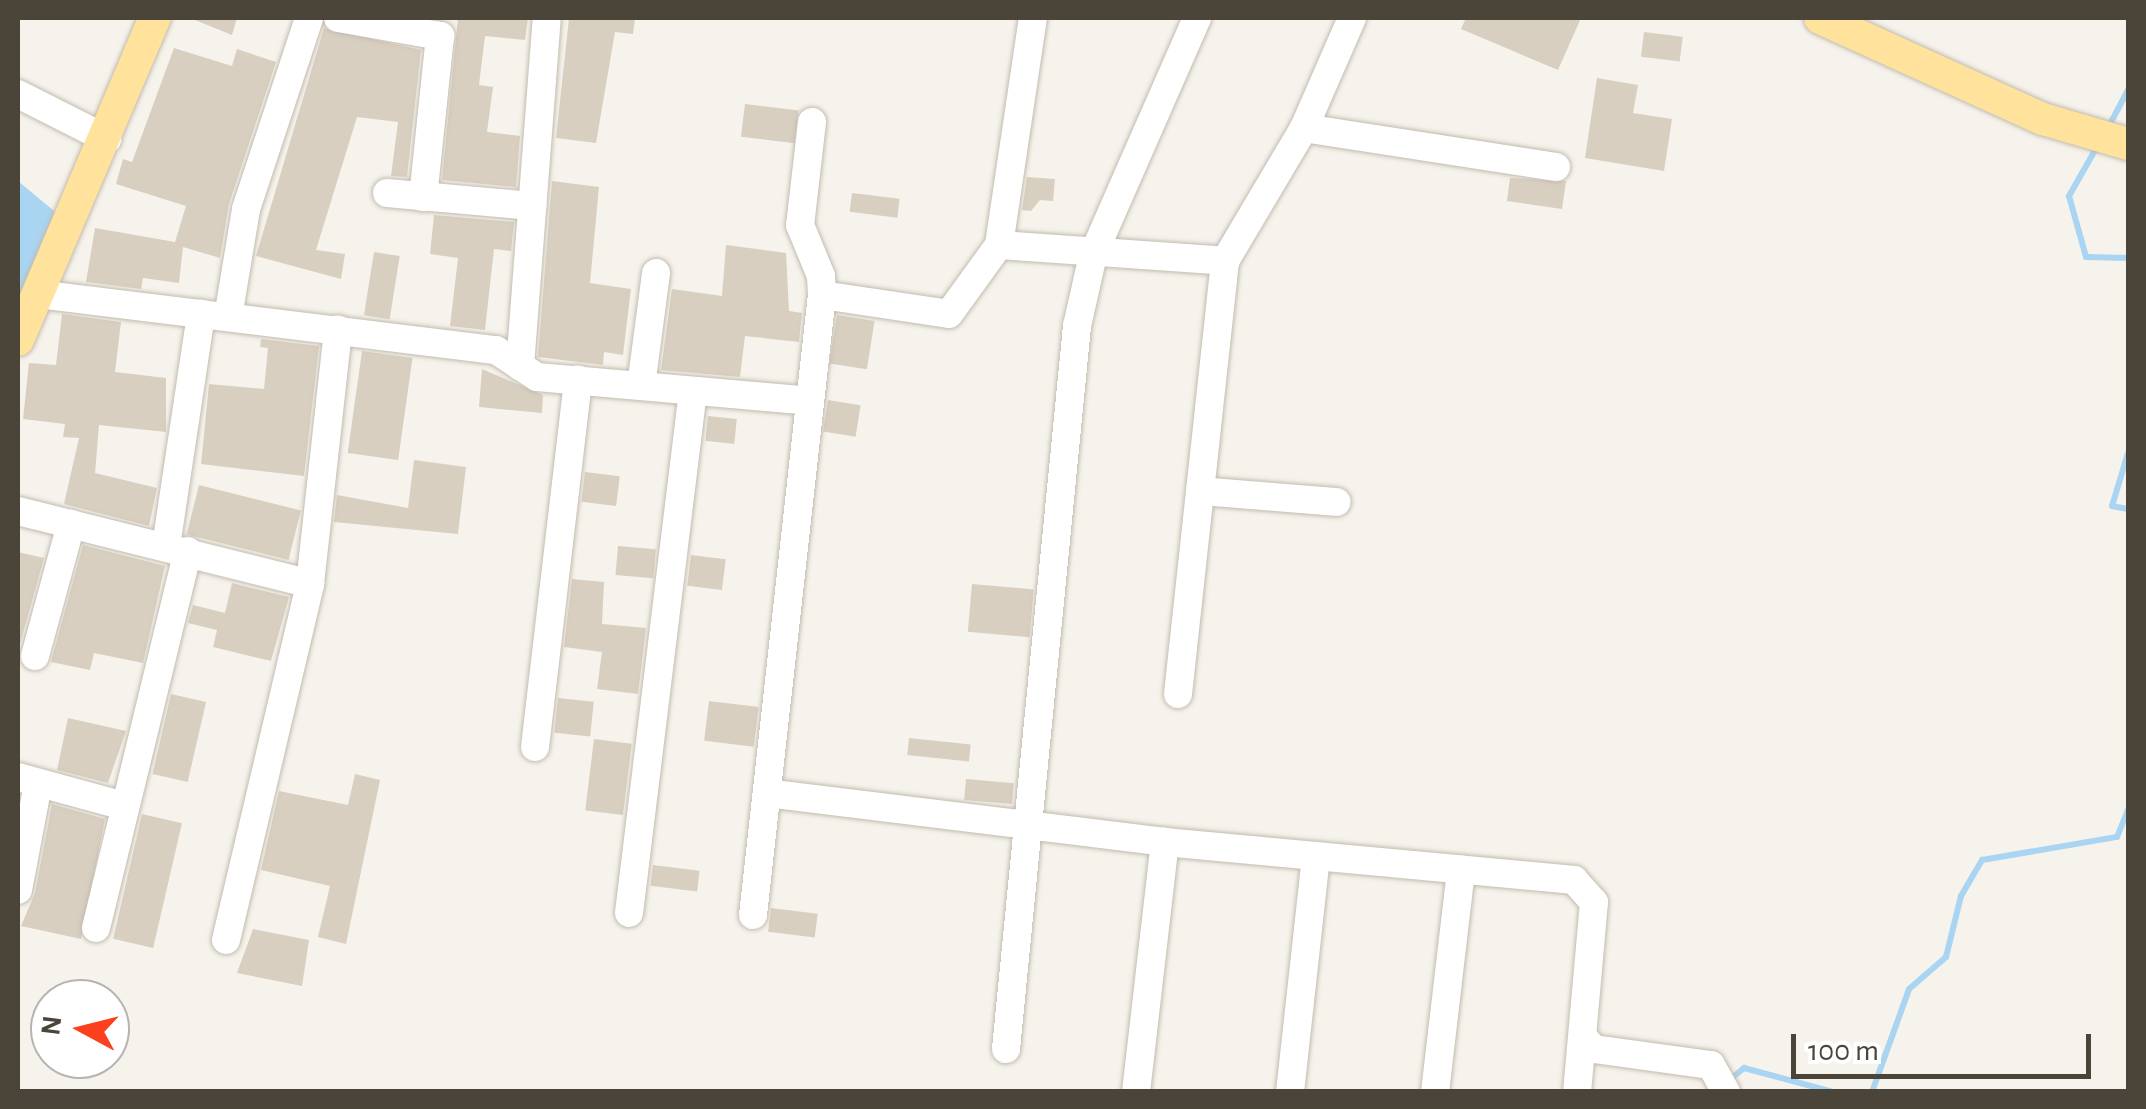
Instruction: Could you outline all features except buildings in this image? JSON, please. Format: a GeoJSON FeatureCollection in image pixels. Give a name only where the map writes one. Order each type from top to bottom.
{"type":"FeatureCollection","features":[{"type":"Feature","properties":{"kind":"main road"},"geometry":{"type":"LineString","coordinates":[[18,340],[107,140],[156,18]]}},
{"type":"Feature","properties":{"kind":"main road"},"geometry":{"type":"LineString","coordinates":[[1820,18],[2070,127],[2128,144]]}},
{"type":"Feature","properties":{"kind":"street"},"geometry":{"type":"LineString","coordinates":[[96,928],[177,549],[215,315],[309,18]]}},
{"type":"Feature","properties":{"kind":"street"},"geometry":{"type":"LineString","coordinates":[[338,18],[440,36],[423,196]]}},
{"type":"Feature","properties":{"kind":"street"},"geometry":{"type":"LineString","coordinates":[[520,366],[547,18]]}},
{"type":"Feature","properties":{"kind":"street"},"geometry":{"type":"LineString","coordinates":[[822,296],[948,314],[1000,245],[1033,18]]}},
{"type":"Feature","properties":{"kind":"street"},"geometry":{"type":"LineString","coordinates":[[1006,1049],[1077,326],[1094,255],[1197,18]]}},
{"type":"Feature","properties":{"kind":"street"},"geometry":{"type":"LineString","coordinates":[[1178,694],[1225,260],[1304,128],[1352,18]]}},
{"type":"Feature","properties":{"kind":"street"},"geometry":{"type":"LineString","coordinates":[[18,94],[107,140]]}},
{"type":"Feature","properties":{"kind":"street"},"geometry":{"type":"LineString","coordinates":[[753,914],[822,296],[821,276],[800,225],[812,122]]}},
{"type":"Feature","properties":{"kind":"street"},"geometry":{"type":"LineString","coordinates":[[1304,128],[1556,167]]}},
{"type":"Feature","properties":{"kind":"street"},"geometry":{"type":"LineString","coordinates":[[386,193],[532,206]]}},
{"type":"Feature","properties":{"kind":"street"},"geometry":{"type":"LineString","coordinates":[[1000,245],[1094,255],[1225,260]]}},
{"type":"Feature","properties":{"kind":"street"},"geometry":{"type":"LineString","coordinates":[[641,386],[656,273]]}},
{"type":"Feature","properties":{"kind":"street"},"geometry":{"type":"LineString","coordinates":[[38,294],[496,350],[537,377],[809,401]]}},
{"type":"Feature","properties":{"kind":"street"},"geometry":{"type":"LineString","coordinates":[[226,940],[310,584],[338,330]]}},
{"type":"Feature","properties":{"kind":"street"},"geometry":{"type":"LineString","coordinates":[[535,747],[578,380]]}},
{"type":"Feature","properties":{"kind":"street"},"geometry":{"type":"LineString","coordinates":[[628,912],[692,391]]}},
{"type":"Feature","properties":{"kind":"street"},"geometry":{"type":"LineString","coordinates":[[1200,491],[1337,502]]}},
{"type":"Feature","properties":{"kind":"street"},"geometry":{"type":"LineString","coordinates":[[18,511],[310,584]]}},
{"type":"Feature","properties":{"kind":"street"},"geometry":{"type":"LineString","coordinates":[[34,656],[71,524]]}},
{"type":"Feature","properties":{"kind":"street"},"geometry":{"type":"LineString","coordinates":[[18,890],[28,781],[124,806]]}},
{"type":"Feature","properties":{"kind":"street"},"geometry":{"type":"LineString","coordinates":[[767,792],[1165,842],[1574,880],[1594,902],[1577,1092]]}},
{"type":"Feature","properties":{"kind":"street"},"geometry":{"type":"LineString","coordinates":[[1136,1092],[1165,842]]}},
{"type":"Feature","properties":{"kind":"street"},"geometry":{"type":"LineString","coordinates":[[1290,1092],[1316,856]]}},
{"type":"Feature","properties":{"kind":"street"},"geometry":{"type":"LineString","coordinates":[[1435,1092],[1461,870]]}},
{"type":"Feature","properties":{"kind":"street"},"geometry":{"type":"LineString","coordinates":[[1584,1038],[1594,1050],[1711,1065],[1726,1092]]}},
{"type":"Feature","properties":{"kind":"water"},"geometry":{"type":"Polygon","coordinates":[[[18,181],[60,216],[18,314],[18,181]]]}},
{"type":"Feature","properties":{"kind":"waterway"},"geometry":{"type":"LineString","coordinates":[[2109,126],[2128,90]]}},
{"type":"Feature","properties":{"kind":"waterway"},"geometry":{"type":"LineString","coordinates":[[2098,145],[2069,196],[2086,257],[2128,258]]}},
{"type":"Feature","properties":{"kind":"waterway"},"geometry":{"type":"LineString","coordinates":[[2128,453],[2112,506],[2128,509]]}},
{"type":"Feature","properties":{"kind":"waterway"},"geometry":{"type":"LineString","coordinates":[[1872,1092],[1909,989],[1946,957],[1961,896],[1982,860],[2117,837],[2128,810]]}},
{"type":"Feature","properties":{"kind":"waterway"},"geometry":{"type":"LineString","coordinates":[[1728,1081],[1744,1068],[1833,1092]]}}]}
